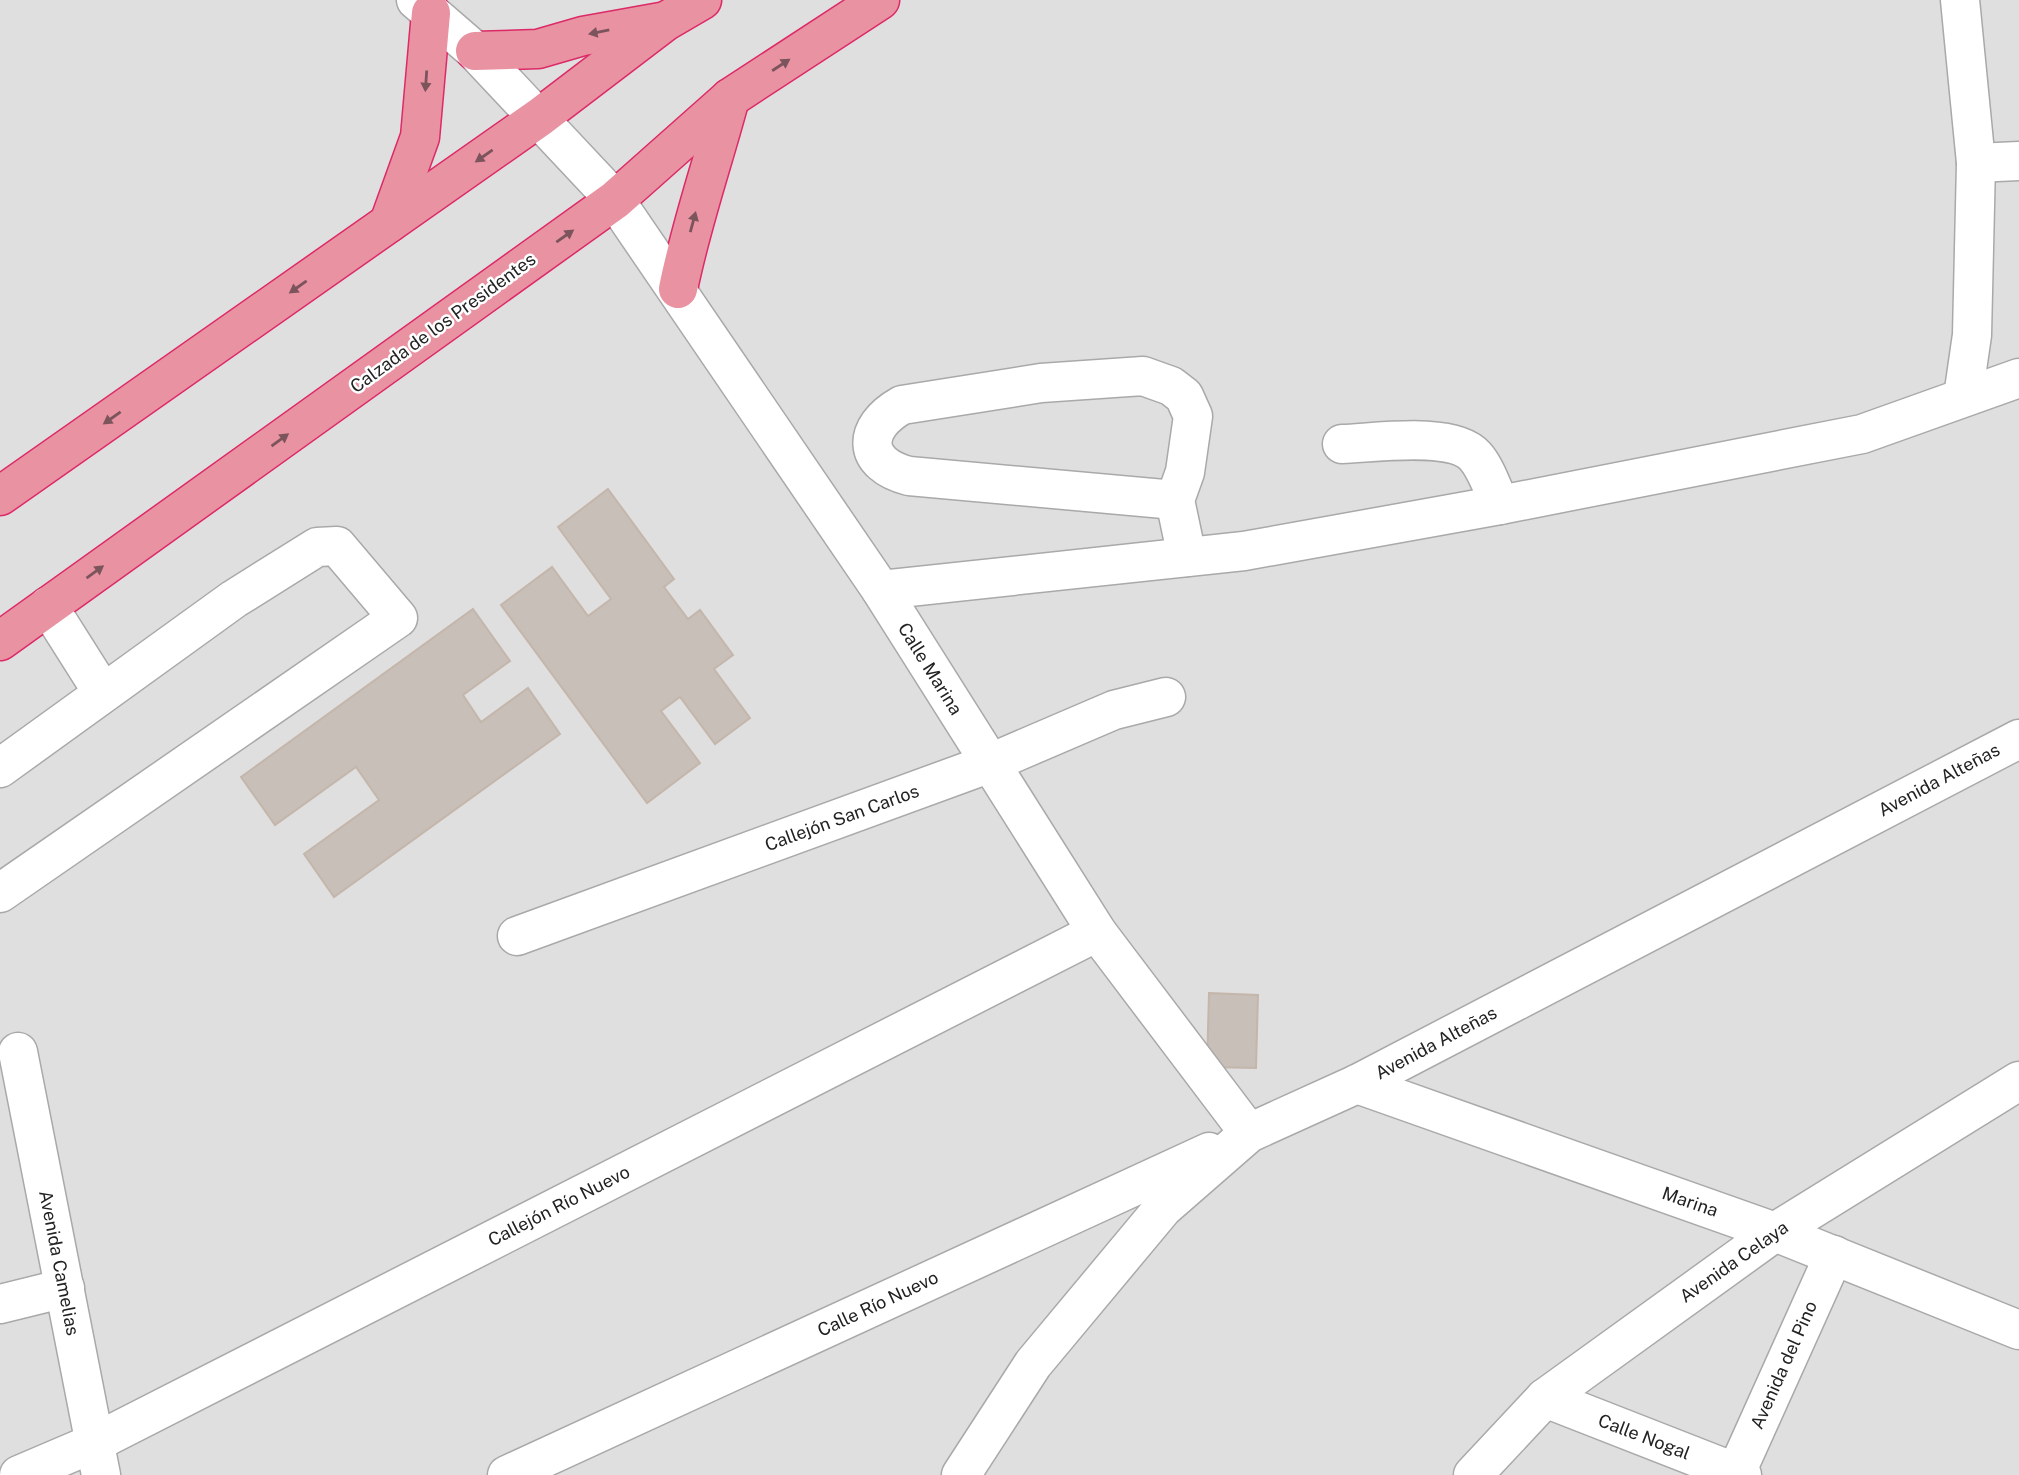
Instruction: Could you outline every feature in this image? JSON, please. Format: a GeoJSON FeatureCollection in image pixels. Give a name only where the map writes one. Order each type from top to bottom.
{"type":"FeatureCollection","features":[{"type":"Feature","properties":{"kind":"highway","name":"Calzada de los Presidentes"},"geometry":{"type":"LineString","coordinates":[[0,640],[615,200],[730,98],[880,0]]}},
{"type":"Feature","properties":{"kind":"highway"},"geometry":{"type":"LineString","coordinates":[[389,223],[420,137],[423,6]]}},
{"type":"Feature","properties":{"kind":"highway"},"geometry":{"type":"LineString","coordinates":[[475,51],[538,50],[691,6]]}},
{"type":"Feature","properties":{"kind":"highway"},"geometry":{"type":"LineString","coordinates":[[0,496],[540,117],[691,6]]}},
{"type":"Feature","properties":{"kind":"highway"},"geometry":{"type":"LineString","coordinates":[[678,289],[693,220],[709,177],[730,98]]}},
{"type":"Feature","properties":{"kind":"street"},"geometry":{"type":"LineString","coordinates":[[1960,0],[1976,163],[1972,335],[1963,397]]}},
{"type":"Feature","properties":{"kind":"street","name":"Calle Marina"},"geometry":{"type":"LineString","coordinates":[[423,6],[475,51],[540,117],[615,200],[881,590],[988,764],[1097,932],[1249,1133]]}},
{"type":"Feature","properties":{"kind":"street"},"geometry":{"type":"LineString","coordinates":[[1976,163],[2019,162]]}},
{"type":"Feature","properties":{"kind":"street"},"geometry":{"type":"LineString","coordinates":[[1175,500],[909,476],[894,472],[880,463],[873,453],[872,442],[875,429],[886,414],[902,405],[1041,383],[1143,376],[1171,386],[1184,396],[1192,416],[1185,472],[1175,500],[1187,557]]}},
{"type":"Feature","properties":{"kind":"street"},"geometry":{"type":"LineString","coordinates":[[881,590],[1244,551],[1500,505],[1862,435],[2019,378]]}},
{"type":"Feature","properties":{"kind":"street"},"geometry":{"type":"LineString","coordinates":[[1342,444],[1429,441],[1459,444],[1475,456],[1500,505]]}},
{"type":"Feature","properties":{"kind":"street"},"geometry":{"type":"LineString","coordinates":[[0,768],[234,599],[317,547],[337,546],[398,618],[0,893]]}},
{"type":"Feature","properties":{"kind":"street"},"geometry":{"type":"LineString","coordinates":[[48,606],[103,694]]}},
{"type":"Feature","properties":{"kind":"street","name":"Callejón San Carlos"},"geometry":{"type":"LineString","coordinates":[[517,936],[988,764],[1114,710],[1166,697]]}},
{"type":"Feature","properties":{"kind":"street","name":"Avenida Alteñas"},"geometry":{"type":"LineString","coordinates":[[961,1475],[1033,1364],[1154,1219],[1249,1133],[1357,1084],[2019,739]]}},
{"type":"Feature","properties":{"kind":"street","name":"Callejón Río Nuevo"},"geometry":{"type":"LineString","coordinates":[[19,1475],[97,1459],[1097,932]]}},
{"type":"Feature","properties":{"kind":"street","name":"Avenida Camelias"},"geometry":{"type":"LineString","coordinates":[[18,1052],[97,1459]]}},
{"type":"Feature","properties":{"kind":"street","name":"Avenida Celaya"},"geometry":{"type":"LineString","coordinates":[[1473,1475],[1545,1398],[1775,1232],[2019,1081]]}},
{"type":"Feature","properties":{"kind":"street","name":"Marina"},"geometry":{"type":"LineString","coordinates":[[1357,1084],[1775,1232],[2019,1330]]}},
{"type":"Feature","properties":{"kind":"street","name":"Calle Río Nuevo"},"geometry":{"type":"LineString","coordinates":[[508,1475],[1249,1133]]}},
{"type":"Feature","properties":{"kind":"street","name":"Avenida del Pino"},"geometry":{"type":"LineString","coordinates":[[1737,1474],[1834,1255]]}},
{"type":"Feature","properties":{"kind":"street"},"geometry":{"type":"LineString","coordinates":[[0,1304],[65,1288]]}},
{"type":"Feature","properties":{"kind":"street","name":"Calle Nogal"},"geometry":{"type":"LineString","coordinates":[[1545,1398],[1737,1474]]}},
{"type":"Feature","properties":{"kind":"shaded area"},"geometry":{"type":"Polygon","coordinates":[[[0,0],[2019,0],[2019,1475],[0,1475],[0,0]]]}},
{"type":"Feature","properties":{"kind":"building"},"geometry":{"type":"Polygon","coordinates":[[[608,489],[674,579],[664,587],[688,619],[700,610],[733,655],[714,669],[750,718],[715,744],[680,697],[661,711],[700,763],[647,803],[501,605],[552,567],[588,616],[611,599],[558,527],[608,489]]]}},
{"type":"Feature","properties":{"kind":"building"},"geometry":{"type":"Polygon","coordinates":[[[473,609],[510,661],[463,695],[481,722],[528,688],[560,734],[334,897],[304,854],[379,800],[356,767],[275,825],[241,777],[473,609]]]}},
{"type":"Feature","properties":{"kind":"building"},"geometry":{"type":"Polygon","coordinates":[[[1209,993],[1258,995],[1256,1068],[1207,1067],[1209,993]]]}}]}
